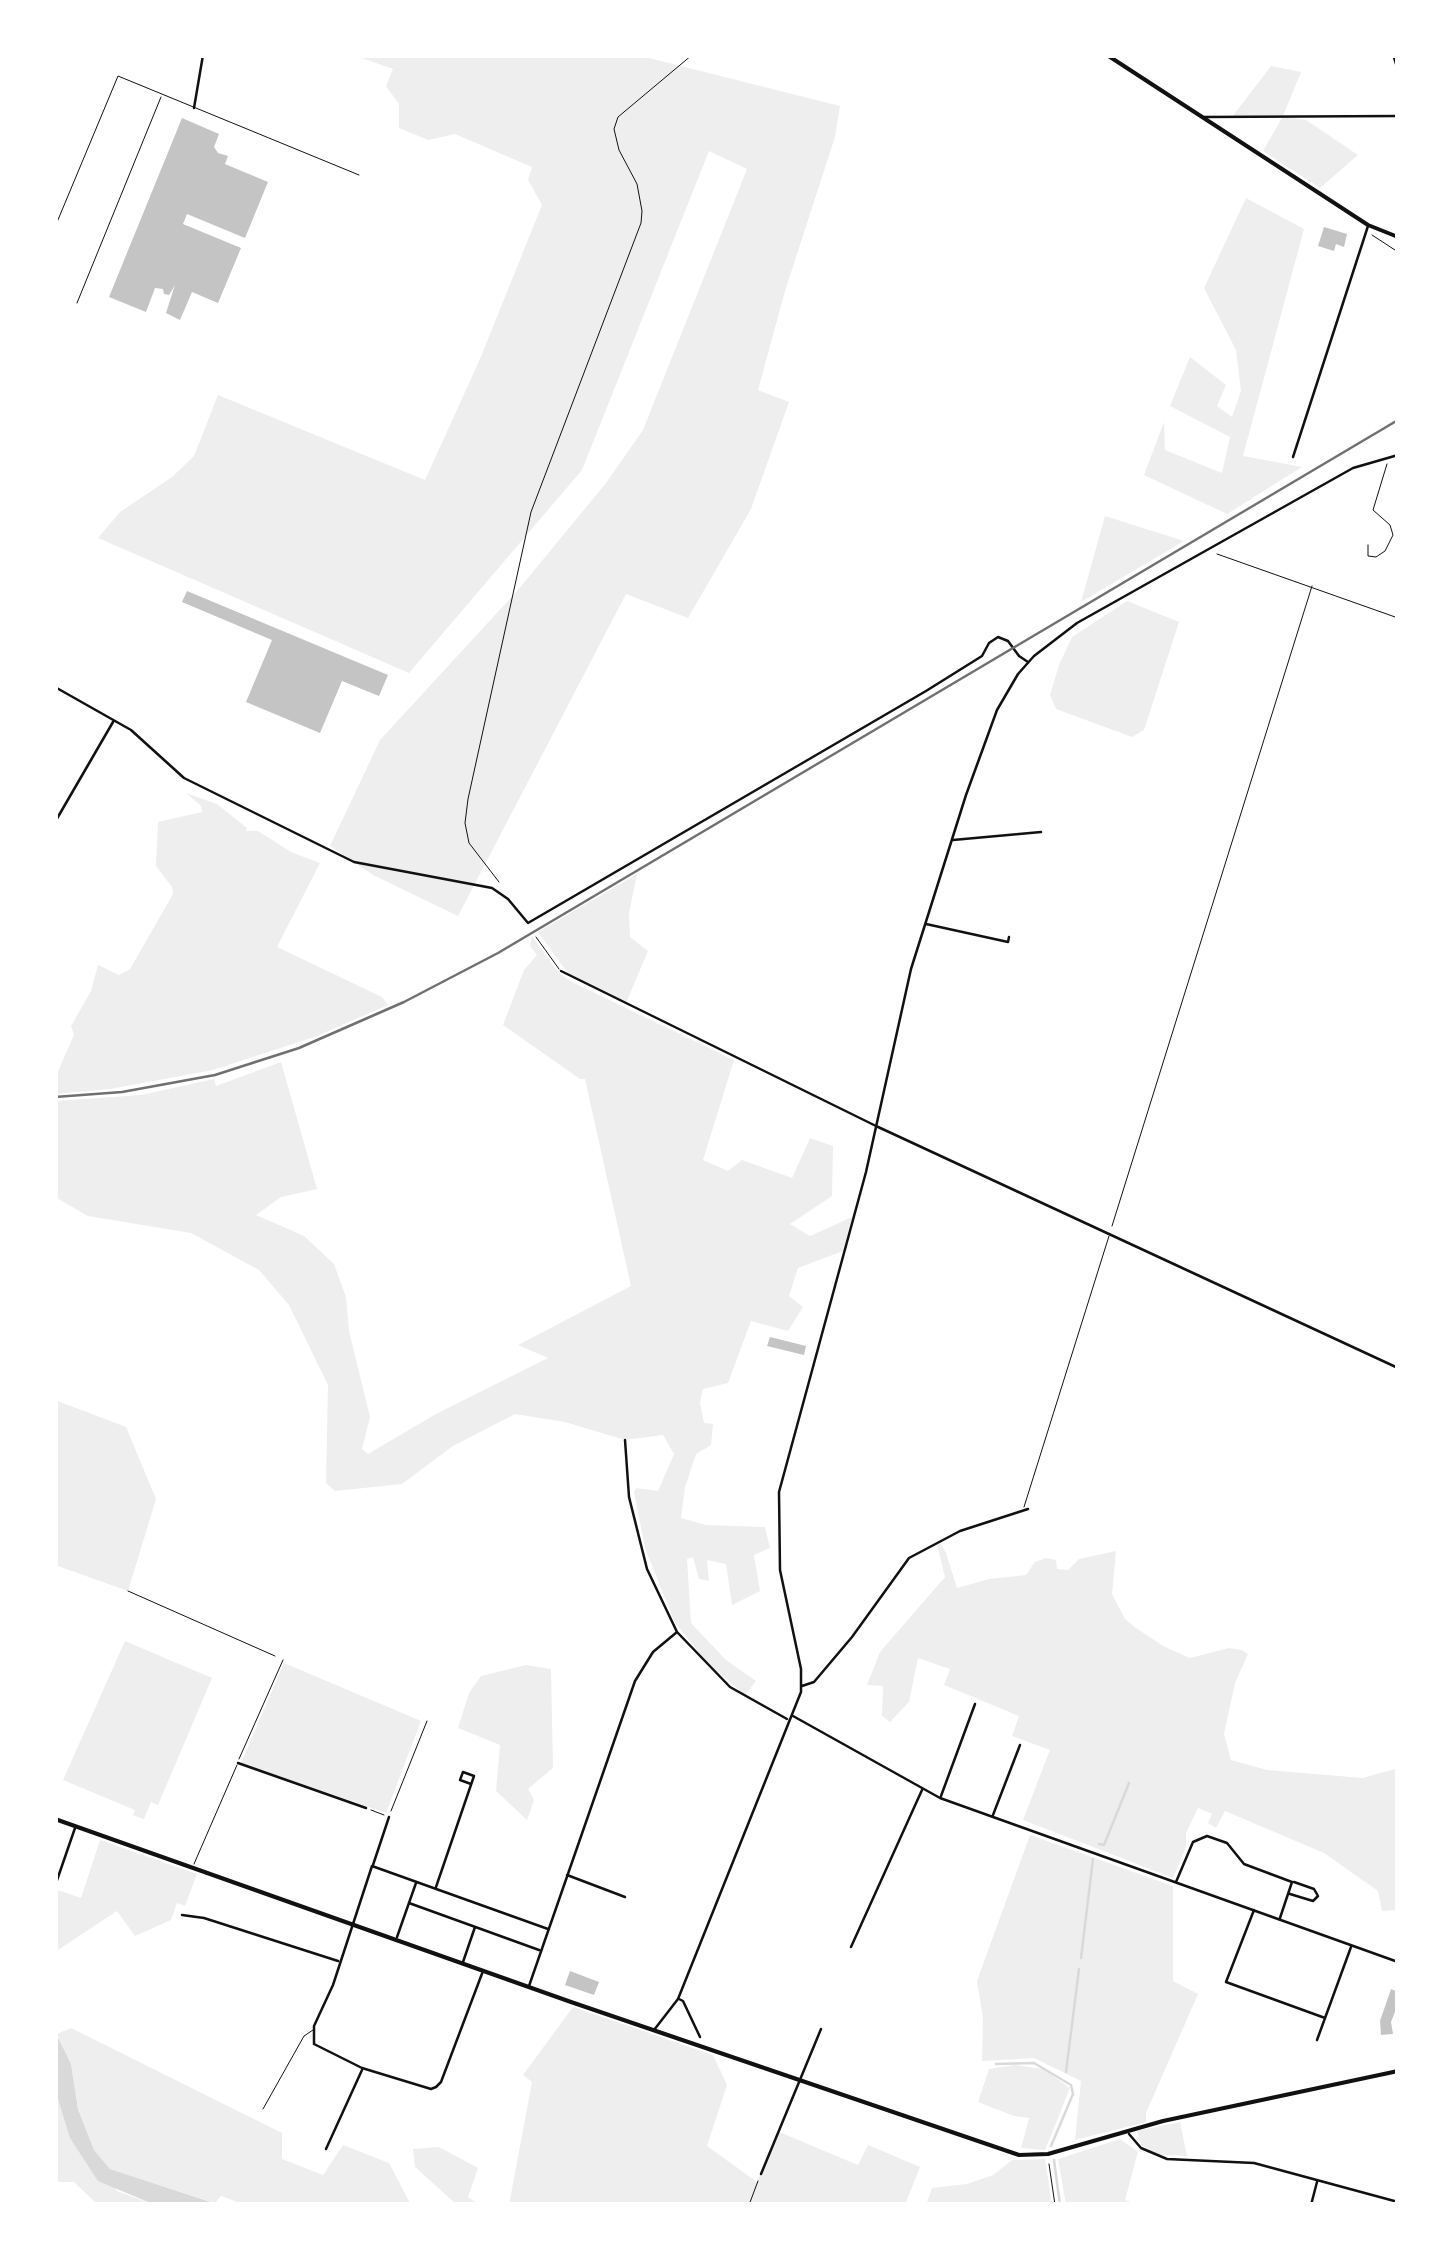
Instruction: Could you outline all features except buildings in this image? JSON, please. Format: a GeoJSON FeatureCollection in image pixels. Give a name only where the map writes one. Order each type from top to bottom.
{"type":"FeatureCollection","features":[{"type":"Feature","properties":{"kind":"main road"},"geometry":{"type":"LineString","coordinates":[[1107,55],[1368,224],[1398,237]]}},
{"type":"Feature","properties":{"kind":"main road"},"geometry":{"type":"LineString","coordinates":[[1394,55],[1398,68]]}},
{"type":"Feature","properties":{"kind":"main road"},"geometry":{"type":"LineString","coordinates":[[55,1819],[1019,2156],[1048,2154],[1128,2130],[1398,2070]]}},
{"type":"Feature","properties":{"kind":"street"},"geometry":{"type":"LineString","coordinates":[[194,108],[203,55]]}},
{"type":"Feature","properties":{"kind":"street"},"geometry":{"type":"LineString","coordinates":[[1202,117],[1398,116]]}},
{"type":"Feature","properties":{"kind":"street"},"geometry":{"type":"LineString","coordinates":[[1293,457],[1368,224]]}},
{"type":"Feature","properties":{"kind":"street"},"geometry":{"type":"LineString","coordinates":[[654,2031],[678,1999],[802,1686],[780,1570],[779,1493],[876,1126],[901,1009],[925,924],[997,710],[1029,662],[1077,623],[1354,468],[1398,456]]}},
{"type":"Feature","properties":{"kind":"street"},"geometry":{"type":"LineString","coordinates":[[55,687],[131,730],[184,778],[360,864],[492,888],[508,898],[528,923],[926,691],[982,656],[998,636],[1029,662]]}},
{"type":"Feature","properties":{"kind":"street"},"geometry":{"type":"LineString","coordinates":[[55,822],[114,721]]}},
{"type":"Feature","properties":{"kind":"street"},"geometry":{"type":"LineString","coordinates":[[952,840],[1041,832]]}},
{"type":"Feature","properties":{"kind":"street"},"geometry":{"type":"LineString","coordinates":[[925,924],[1008,942],[1009,937]]}},
{"type":"Feature","properties":{"kind":"street"},"geometry":{"type":"LineString","coordinates":[[561,972],[876,1126],[1398,1368]]}},
{"type":"Feature","properties":{"kind":"street"},"geometry":{"type":"LineString","coordinates":[[625,1440],[629,1497],[647,1570],[676,1632],[730,1687],[940,1798],[1398,1962]]}},
{"type":"Feature","properties":{"kind":"street"},"geometry":{"type":"LineString","coordinates":[[802,1686],[814,1682],[852,1637],[910,1558],[960,1531],[1026,1509]]}},
{"type":"Feature","properties":{"kind":"street"},"geometry":{"type":"LineString","coordinates":[[529,1987],[642,1665],[676,1632]]}},
{"type":"Feature","properties":{"kind":"street"},"geometry":{"type":"LineString","coordinates":[[940,1798],[975,1704]]}},
{"type":"Feature","properties":{"kind":"street"},"geometry":{"type":"LineString","coordinates":[[992,1816],[1020,1745]]}},
{"type":"Feature","properties":{"kind":"street"},"geometry":{"type":"LineString","coordinates":[[238,1763],[366,1808]]}},
{"type":"Feature","properties":{"kind":"street"},"geometry":{"type":"LineString","coordinates":[[436,1888],[471,1784]]}},
{"type":"Feature","properties":{"kind":"street"},"geometry":{"type":"LineString","coordinates":[[852,1947],[922,1790]]}},
{"type":"Feature","properties":{"kind":"street"},"geometry":{"type":"LineString","coordinates":[[389,1816],[333,1985],[312,2030],[314,2044],[362,2068],[431,2089],[436,2087],[442,2082],[483,1970]]}},
{"type":"Feature","properties":{"kind":"street"},"geometry":{"type":"LineString","coordinates":[[55,1886],[76,1826]]}},
{"type":"Feature","properties":{"kind":"street"},"geometry":{"type":"LineString","coordinates":[[1176,1883],[1192,1842],[1207,1836],[1226,1843],[1244,1864],[1314,1889],[1318,1896],[1314,1901],[1288,1894]]}},
{"type":"Feature","properties":{"kind":"street"},"geometry":{"type":"LineString","coordinates":[[372,1866],[548,1929]]}},
{"type":"Feature","properties":{"kind":"street"},"geometry":{"type":"LineString","coordinates":[[566,1874],[625,1897]]}},
{"type":"Feature","properties":{"kind":"street"},"geometry":{"type":"LineString","coordinates":[[396,1940],[416,1882]]}},
{"type":"Feature","properties":{"kind":"street"},"geometry":{"type":"LineString","coordinates":[[1280,1919],[1292,1882]]}},
{"type":"Feature","properties":{"kind":"street"},"geometry":{"type":"LineString","coordinates":[[408,1902],[541,1950]]}},
{"type":"Feature","properties":{"kind":"street"},"geometry":{"type":"LineString","coordinates":[[1254,1910],[1226,1982],[1325,2018]]}},
{"type":"Feature","properties":{"kind":"street"},"geometry":{"type":"LineString","coordinates":[[182,1915],[204,1918],[339,1962]]}},
{"type":"Feature","properties":{"kind":"street"},"geometry":{"type":"LineString","coordinates":[[463,1963],[476,1926]]}},
{"type":"Feature","properties":{"kind":"street"},"geometry":{"type":"LineString","coordinates":[[1317,2040],[1352,1946]]}},
{"type":"Feature","properties":{"kind":"street"},"geometry":{"type":"LineString","coordinates":[[678,1999],[683,2001],[700,2037]]}},
{"type":"Feature","properties":{"kind":"street"},"geometry":{"type":"LineString","coordinates":[[762,2174],[821,2029]]}},
{"type":"Feature","properties":{"kind":"street"},"geometry":{"type":"LineString","coordinates":[[326,2149],[362,2068]]}},
{"type":"Feature","properties":{"kind":"street"},"geometry":{"type":"LineString","coordinates":[[1128,2130],[1136,2143],[1158,2157],[1254,2163],[1398,2202]]}},
{"type":"Feature","properties":{"kind":"street"},"geometry":{"type":"LineString","coordinates":[[1310,2205],[1318,2182]]}},
{"type":"Feature","properties":{"kind":"lane"},"geometry":{"type":"LineString","coordinates":[[55,227],[118,76],[359,175]]}},
{"type":"Feature","properties":{"kind":"lane"},"geometry":{"type":"LineString","coordinates":[[77,303],[162,94]]}},
{"type":"Feature","properties":{"kind":"lane"},"geometry":{"type":"LineString","coordinates":[[536,937],[561,972]]}},
{"type":"Feature","properties":{"kind":"lane"},"geometry":{"type":"LineString","coordinates":[[1026,1509],[1110,1234]]}},
{"type":"Feature","properties":{"kind":"lane"},"geometry":{"type":"LineString","coordinates":[[192,1868],[282,1660]]}},
{"type":"Feature","properties":{"kind":"lane"},"geometry":{"type":"LineString","coordinates":[[263,2109],[304,2036],[312,2030]]}},
{"type":"Feature","properties":{"kind":"path"},"geometry":{"type":"LineString","coordinates":[[500,884],[469,844],[465,822],[468,799],[531,512],[641,222],[637,184],[615,139],[618,117],[692,55]]}},
{"type":"Feature","properties":{"kind":"path"},"geometry":{"type":"LineString","coordinates":[[1368,545],[1368,556],[1376,558],[1391,541],[1390,526],[1373,510],[1390,456]]}},
{"type":"Feature","properties":{"kind":"path"},"geometry":{"type":"LineString","coordinates":[[1210,548],[1215,554],[1398,618]]}},
{"type":"Feature","properties":{"kind":"path"},"geometry":{"type":"LineString","coordinates":[[1110,1234],[1312,586]]}},
{"type":"Feature","properties":{"kind":"path"},"geometry":{"type":"LineString","coordinates":[[128,1591],[282,1660]]}},
{"type":"Feature","properties":{"kind":"path"},"geometry":{"type":"LineString","coordinates":[[366,1808],[389,1816],[428,1721]]}},
{"type":"Feature","properties":{"kind":"path"},"geometry":{"type":"LineString","coordinates":[[1048,2154],[1055,2205]]}},
{"type":"Feature","properties":{"kind":"path"},"geometry":{"type":"LineString","coordinates":[[749,2205],[762,2174]]}},
{"type":"Feature","properties":{"kind":"shaded area"},"geometry":{"type":"Polygon","coordinates":[[[354,55],[637,55],[840,106],[835,137],[758,390],[789,402],[751,509],[688,618],[626,594],[458,916],[373,875],[330,846],[380,740],[518,590],[606,483],[643,430],[747,169],[709,151],[582,470],[409,673],[98,538],[120,512],[172,477],[194,456],[218,395],[425,480],[480,359],[542,205],[528,180],[532,167],[455,134],[428,140],[399,128],[399,104],[386,86],[393,69],[354,55]]]}},
{"type":"Feature","properties":{"kind":"shaded area"},"geometry":{"type":"Polygon","coordinates":[[[1271,66],[1301,72],[1283,116],[1306,120],[1358,155],[1320,188],[1263,151],[1282,118],[1232,117],[1271,66]]]}},
{"type":"Feature","properties":{"kind":"shaded area"},"geometry":{"type":"Polygon","coordinates":[[[1246,198],[1304,229],[1243,456],[1302,467],[1227,514],[1144,475],[1164,422],[1165,450],[1222,473],[1230,437],[1170,406],[1190,357],[1226,385],[1217,406],[1232,417],[1241,391],[1236,350],[1204,288],[1246,198]]]}},
{"type":"Feature","properties":{"kind":"shaded area"},"geometry":{"type":"Polygon","coordinates":[[[1105,516],[1184,541],[1081,602],[1105,516]]]}},
{"type":"Feature","properties":{"kind":"shaded area"},"geometry":{"type":"Polygon","coordinates":[[[1127,601],[1179,622],[1144,730],[1132,737],[1056,709],[1050,695],[1072,637],[1127,601]]]}},
{"type":"Feature","properties":{"kind":"shaded area"},"geometry":{"type":"Polygon","coordinates":[[[186,793],[217,804],[246,831],[258,831],[291,852],[320,863],[277,947],[382,997],[388,1005],[317,1036],[213,1070],[110,1089],[55,1094],[55,1078],[74,1035],[71,1026],[91,991],[98,965],[119,975],[130,969],[173,894],[156,866],[158,822],[202,812],[201,806],[186,793]]]}},
{"type":"Feature","properties":{"kind":"shaded area"},"geometry":{"type":"Polygon","coordinates":[[[637,874],[629,913],[630,937],[648,951],[626,1003],[569,975],[538,932],[637,874]]]}},
{"type":"Feature","properties":{"kind":"shaded area"},"geometry":{"type":"Polygon","coordinates":[[[532,936],[558,972],[570,981],[734,1060],[703,1160],[728,1171],[742,1160],[792,1178],[810,1138],[833,1146],[832,1196],[790,1224],[810,1236],[852,1217],[843,1251],[798,1268],[789,1296],[803,1307],[788,1331],[751,1321],[728,1383],[703,1389],[700,1403],[704,1423],[713,1424],[711,1445],[696,1454],[685,1487],[681,1518],[706,1525],[765,1527],[770,1548],[754,1555],[760,1591],[732,1605],[726,1564],[707,1560],[709,1581],[699,1579],[693,1557],[687,1559],[691,1623],[726,1660],[756,1681],[745,1695],[707,1663],[674,1621],[645,1548],[634,1492],[636,1488],[658,1491],[674,1454],[663,1435],[625,1440],[565,1422],[515,1414],[453,1446],[402,1484],[335,1491],[326,1483],[328,1385],[289,1305],[259,1270],[191,1233],[88,1216],[55,1197],[55,1101],[141,1095],[214,1079],[216,1086],[281,1062],[317,1189],[281,1197],[256,1215],[304,1236],[334,1264],[346,1297],[349,1331],[370,1417],[362,1449],[368,1454],[436,1414],[548,1358],[518,1345],[631,1286],[585,1079],[503,1025],[524,970],[537,955],[530,946],[532,936]]]}},
{"type":"Feature","properties":{"kind":"shaded area"},"geometry":{"type":"Polygon","coordinates":[[[55,1400],[126,1427],[156,1499],[128,1591],[55,1565],[55,1400]]]}},
{"type":"Feature","properties":{"kind":"shaded area"},"geometry":{"type":"Polygon","coordinates":[[[937,1544],[946,1553],[957,1588],[1026,1575],[1035,1562],[1046,1558],[1056,1560],[1057,1569],[1068,1570],[1079,1559],[1116,1551],[1112,1594],[1125,1619],[1136,1628],[1190,1658],[1229,1648],[1248,1654],[1235,1683],[1224,1734],[1231,1760],[1267,1770],[1363,1778],[1398,1768],[1398,1910],[1382,1911],[1378,1891],[1324,1853],[1225,1811],[1216,1828],[1208,1823],[1212,1814],[1198,1808],[1173,1878],[1023,1820],[1050,1750],[1012,1736],[1019,1716],[944,1685],[950,1669],[918,1658],[909,1702],[890,1722],[882,1716],[883,1686],[867,1685],[880,1652],[945,1577],[937,1544]]]}},
{"type":"Feature","properties":{"kind":"shaded area"},"geometry":{"type":"Polygon","coordinates":[[[125,1641],[212,1678],[158,1805],[151,1802],[144,1819],[133,1815],[135,1810],[63,1780],[125,1641]]]}},
{"type":"Feature","properties":{"kind":"shaded area"},"geometry":{"type":"Polygon","coordinates":[[[284,1663],[421,1721],[386,1813],[241,1763],[284,1663]]]}},
{"type":"Feature","properties":{"kind":"shaded area"},"geometry":{"type":"Polygon","coordinates":[[[526,1665],[551,1669],[553,1768],[528,1789],[534,1800],[527,1820],[496,1791],[500,1745],[458,1728],[469,1693],[481,1676],[526,1665]]]}},
{"type":"Feature","properties":{"kind":"shaded area"},"geometry":{"type":"Polygon","coordinates":[[[1030,1835],[1173,1886],[1173,1981],[1198,1994],[1146,2113],[1146,2122],[1075,2140],[1081,2081],[1034,2058],[982,2061],[983,2018],[977,1981],[1030,1835]]]}},
{"type":"Feature","properties":{"kind":"shaded area"},"geometry":{"type":"Polygon","coordinates":[[[100,1840],[197,1874],[185,1906],[177,1903],[171,1920],[135,1936],[117,1911],[55,1952],[55,1889],[81,1898],[100,1840]]]}},
{"type":"Feature","properties":{"kind":"shaded area"},"geometry":{"type":"Polygon","coordinates":[[[573,2007],[713,2055],[727,2085],[707,2146],[757,2182],[779,2132],[858,2165],[868,2145],[920,2167],[905,2205],[509,2205],[532,2082],[523,2075],[573,2007]]]}},
{"type":"Feature","properties":{"kind":"shaded area"},"geometry":{"type":"Polygon","coordinates":[[[71,2028],[282,2133],[282,2159],[323,2175],[343,2145],[389,2163],[411,2205],[246,2205],[221,2196],[215,2203],[110,2169],[94,2150],[78,2108],[71,2064],[57,2034],[71,2028]]]}},
{"type":"Feature","properties":{"kind":"shaded area"},"geometry":{"type":"Polygon","coordinates":[[[55,2031],[71,2064],[78,2109],[94,2150],[110,2169],[220,2205],[155,2205],[98,2181],[70,2138],[58,2099],[55,2031]]]}},
{"type":"Feature","properties":{"kind":"shaded area"},"geometry":{"type":"Polygon","coordinates":[[[1015,2065],[1043,2069],[1070,2088],[1045,2150],[1021,2148],[1029,2118],[978,2102],[989,2069],[1015,2065]]]}},
{"type":"Feature","properties":{"kind":"shaded area"},"geometry":{"type":"Polygon","coordinates":[[[55,2084],[58,2099],[117,2191],[155,2205],[98,2205],[74,2182],[55,2182],[55,2084]]]}},
{"type":"Feature","properties":{"kind":"shaded area"},"geometry":{"type":"Polygon","coordinates":[[[1180,2122],[1187,2156],[1158,2155],[1141,2145],[1137,2131],[1180,2122]]]}},
{"type":"Feature","properties":{"kind":"shaded area"},"geometry":{"type":"Polygon","coordinates":[[[1120,2139],[1138,2152],[1125,2200],[1140,2205],[1066,2205],[1058,2159],[1120,2139]]]}},
{"type":"Feature","properties":{"kind":"shaded area"},"geometry":{"type":"Polygon","coordinates":[[[439,2147],[478,2168],[468,2197],[480,2205],[457,2205],[415,2167],[413,2149],[439,2147]]]}},
{"type":"Feature","properties":{"kind":"shaded area"},"geometry":{"type":"Polygon","coordinates":[[[1045,2159],[1052,2205],[926,2205],[932,2188],[967,2184],[993,2175],[1012,2160],[1045,2159]]]}},
{"type":"Feature","properties":{"kind":"waterway"},"geometry":{"type":"LineString","coordinates":[[1099,1844],[1104,1845],[1129,1783]]}},
{"type":"Feature","properties":{"kind":"waterway"},"geometry":{"type":"LineString","coordinates":[[1081,1958],[1093,1859]]}},
{"type":"Feature","properties":{"kind":"waterway"},"geometry":{"type":"LineString","coordinates":[[1066,2072],[1079,1969]]}},
{"type":"Feature","properties":{"kind":"waterway"},"geometry":{"type":"LineString","coordinates":[[996,2064],[1034,2063],[1071,2085],[1073,2094],[1051,2146]]}},
{"type":"Feature","properties":{"kind":"waterway"},"geometry":{"type":"LineString","coordinates":[[1054,2160],[1060,2205]]}},
{"type":"Feature","properties":{"kind":"railway"},"geometry":{"type":"LineString","coordinates":[[55,1097],[122,1092],[215,1075],[299,1048],[404,1002],[498,953],[1398,420]]}}]}
